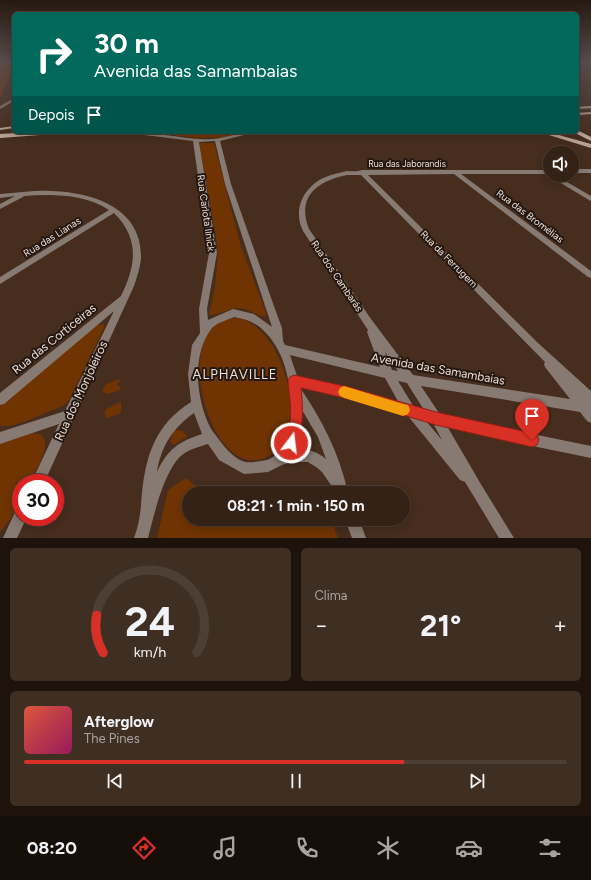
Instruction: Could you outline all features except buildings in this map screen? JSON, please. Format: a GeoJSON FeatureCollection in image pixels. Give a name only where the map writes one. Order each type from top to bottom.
{"type":"FeatureCollection","features":[{"type":"Feature","properties":{"kind":"main road"},"geometry":{"type":"LineString","coordinates":[[579,108],[591,106]]}},
{"type":"Feature","properties":{"kind":"main road"},"geometry":{"type":"LineString","coordinates":[[579,114],[591,112]]}},
{"type":"Feature","properties":{"kind":"main road"},"geometry":{"type":"LineString","coordinates":[[0,129],[12,127]]}},
{"type":"Feature","properties":{"kind":"main road"},"geometry":{"type":"LineString","coordinates":[[579,133],[591,139]]}},
{"type":"Feature","properties":{"kind":"main road"},"geometry":{"type":"LineString","coordinates":[[0,136],[27,134]]}},
{"type":"Feature","properties":{"kind":"main road"},"geometry":{"type":"LineString","coordinates":[[549,134],[591,146]]}},
{"type":"Feature","properties":{"kind":"street"},"geometry":{"type":"LineString","coordinates":[[0,107],[12,100]]}},
{"type":"Feature","properties":{"kind":"street"},"geometry":{"type":"LineString","coordinates":[[149,134],[196,141],[217,140],[244,134]]}},
{"type":"Feature","properties":{"kind":"street"},"geometry":{"type":"LineString","coordinates":[[217,140],[228,184],[272,309],[280,346]]}},
{"type":"Feature","properties":{"kind":"street","name":"Rua Carlota Ilnick"},"geometry":{"type":"LineString","coordinates":[[196,141],[213,253],[203,310],[204,332]]}},
{"type":"Feature","properties":{"kind":"street"},"geometry":{"type":"LineString","coordinates":[[579,171],[591,171]]}},
{"type":"Feature","properties":{"kind":"street","name":"Rua da Ferrugem"},"geometry":{"type":"LineString","coordinates":[[362,172],[535,346],[591,398]]}},
{"type":"Feature","properties":{"kind":"street","name":"Rua das Jaborandis"},"geometry":{"type":"LineString","coordinates":[[306,229],[301,220],[301,211],[304,200],[309,192],[318,183],[329,178],[348,173],[543,173]]}},
{"type":"Feature","properties":{"kind":"street","name":"Rua das Bromélias"},"geometry":{"type":"LineString","coordinates":[[456,173],[591,275]]}},
{"type":"Feature","properties":{"kind":"street"},"geometry":{"type":"LineString","coordinates":[[564,182],[591,199]]}},
{"type":"Feature","properties":{"kind":"street","name":"Rua dos Monjoleiros"},"geometry":{"type":"LineString","coordinates":[[0,196],[58,193],[95,200],[114,210],[129,225],[135,235],[137,248],[136,270],[130,286],[41,474]]}},
{"type":"Feature","properties":{"kind":"street"},"geometry":{"type":"LineString","coordinates":[[0,207],[24,194]]}},
{"type":"Feature","properties":{"kind":"street","name":"Rua das Lianas"},"geometry":{"type":"LineString","coordinates":[[0,281],[114,210]]}},
{"type":"Feature","properties":{"kind":"street","name":"Rua dos Cambarás"},"geometry":{"type":"LineString","coordinates":[[306,229],[368,322],[410,379],[436,418],[477,491],[507,538]]}},
{"type":"Feature","properties":{"kind":"street","name":"Rua das Corticeiras"},"geometry":{"type":"LineString","coordinates":[[0,400],[124,298]]}},
{"type":"Feature","properties":{"kind":"street","name":"Rua Carlota Ilnick"},"geometry":{"type":"LineString","coordinates":[[197,404],[193,382],[198,345],[208,326],[219,317],[229,314],[240,313],[263,324],[280,346],[295,385]]}},
{"type":"Feature","properties":{"kind":"street","name":"Rua dos Cambarás"},"geometry":{"type":"LineString","coordinates":[[368,322],[388,374],[411,412],[477,491]]}},
{"type":"Feature","properties":{"kind":"street","name":"Avenida das Samambaias"},"geometry":{"type":"LineString","coordinates":[[280,346],[410,379],[586,407]]}},
{"type":"Feature","properties":{"kind":"street","name":"Rua da Ferrugem"},"geometry":{"type":"LineString","coordinates":[[535,346],[586,407],[591,417]]}},
{"type":"Feature","properties":{"kind":"street"},"geometry":{"type":"LineString","coordinates":[[295,385],[349,393],[411,412],[489,431],[591,452]]}},
{"type":"Feature","properties":{"kind":"street"},"geometry":{"type":"LineString","coordinates":[[280,459],[291,443],[296,425],[297,412],[295,385]]}},
{"type":"Feature","properties":{"kind":"street"},"geometry":{"type":"LineString","coordinates":[[295,385],[322,434],[337,471],[340,486]]}},
{"type":"Feature","properties":{"kind":"street"},"geometry":{"type":"LineString","coordinates":[[146,520],[152,463],[156,449],[177,419],[197,404],[204,428],[210,438],[225,456],[243,468],[252,470],[262,469],[280,459],[300,454],[309,455],[318,460],[332,476],[338,486]]}},
{"type":"Feature","properties":{"kind":"street"},"geometry":{"type":"LineString","coordinates":[[0,438],[69,415]]}},
{"type":"Feature","properties":{"kind":"street"},"geometry":{"type":"LineString","coordinates":[[141,538],[146,520],[166,468],[171,459],[177,452],[186,446],[210,438]]}},
{"type":"Feature","properties":{"kind":"street"},"geometry":{"type":"LineString","coordinates":[[10,538],[16,526]]}},
{"type":"Feature","properties":{"kind":"street"},"geometry":{"type":"LineString","coordinates":[[355,526],[359,538]]}},
{"type":"Feature","properties":{"kind":"shaded area"},"geometry":{"type":"Polygon","coordinates":[[[0,86],[5,86],[0,98],[0,86]]]}},
{"type":"Feature","properties":{"kind":"shaded area"},"geometry":{"type":"Polygon","coordinates":[[[167,134],[239,134],[211,138],[167,134]]]}},
{"type":"Feature","properties":{"kind":"shaded area"},"geometry":{"type":"Polygon","coordinates":[[[214,143],[240,243],[266,313],[266,317],[239,308],[209,315],[215,287],[218,254],[199,144],[214,143]]]}},
{"type":"Feature","properties":{"kind":"shaded area"},"geometry":{"type":"Polygon","coordinates":[[[238,318],[254,325],[268,340],[279,358],[287,380],[290,403],[289,424],[282,442],[270,455],[249,460],[230,449],[214,428],[204,400],[200,371],[203,344],[215,325],[238,318]]]}},
{"type":"Feature","properties":{"kind":"shaded area"},"geometry":{"type":"Polygon","coordinates":[[[104,324],[104,328],[69,400],[63,406],[21,423],[9,426],[0,426],[0,405],[97,325],[104,324]]]}},
{"type":"Feature","properties":{"kind":"shaded area"},"geometry":{"type":"Polygon","coordinates":[[[120,379],[117,386],[120,386],[120,390],[107,394],[103,392],[103,388],[106,384],[120,379]]]}},
{"type":"Feature","properties":{"kind":"shaded area"},"geometry":{"type":"Polygon","coordinates":[[[121,402],[121,413],[108,418],[106,417],[104,413],[106,409],[121,402]]]}},
{"type":"Feature","properties":{"kind":"shaded area"},"geometry":{"type":"Polygon","coordinates":[[[174,429],[182,431],[187,436],[174,445],[170,442],[174,429]]]}},
{"type":"Feature","properties":{"kind":"shaded area"},"geometry":{"type":"Polygon","coordinates":[[[31,433],[40,434],[44,439],[45,445],[44,453],[34,474],[12,474],[12,516],[0,532],[0,444],[31,433]]]}},
{"type":"Feature","properties":{"kind":"shaded area"},"geometry":{"type":"Polygon","coordinates":[[[186,478],[196,486],[182,486],[182,526],[334,526],[338,538],[157,538],[168,490],[186,478]]]}},
{"type":"Feature","properties":{"kind":"slow traffic"},"geometry":{"type":"LineString","coordinates":[[344,392],[403,410]]}},
{"type":"Feature","properties":{"kind":"district","name":"ALPHAVILLE"},"geometry":{"type":"Point","coordinates":[235,374]}},
{"type":"Feature","properties":{"kind":"route"},"geometry":{"type":"LineString","coordinates":[[291,443],[296,425],[297,412],[294,380],[349,393],[411,412],[532,440]]}}]}
